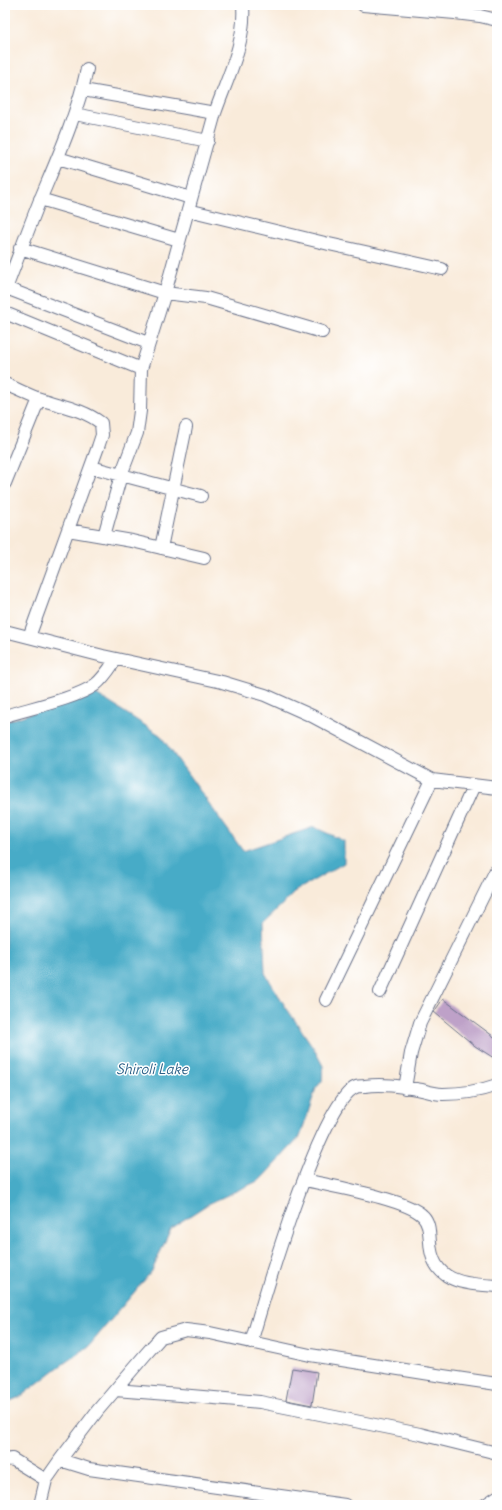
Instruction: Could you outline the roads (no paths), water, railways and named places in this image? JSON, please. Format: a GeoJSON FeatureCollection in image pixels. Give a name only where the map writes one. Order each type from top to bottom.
{"type":"FeatureCollection","features":[{"type":"Feature","properties":{"kind":"street"},"geometry":{"type":"LineString","coordinates":[[104,536],[121,475],[137,433],[140,411],[141,368],[165,293],[215,113],[236,57],[243,28],[243,5]]}},
{"type":"Feature","properties":{"kind":"street"},"geometry":{"type":"LineString","coordinates":[[363,5],[455,13],[497,20]]}},
{"type":"Feature","properties":{"kind":"street"},"geometry":{"type":"LineString","coordinates":[[87,69],[83,90],[75,114],[20,248],[5,290],[148,343]]}},
{"type":"Feature","properties":{"kind":"street"},"geometry":{"type":"LineString","coordinates":[[83,90],[215,113]]}},
{"type":"Feature","properties":{"kind":"street"},"geometry":{"type":"LineString","coordinates":[[75,114],[208,141]]}},
{"type":"Feature","properties":{"kind":"street"},"geometry":{"type":"LineString","coordinates":[[58,158],[191,198]]}},
{"type":"Feature","properties":{"kind":"street"},"geometry":{"type":"LineString","coordinates":[[40,199],[180,240]]}},
{"type":"Feature","properties":{"kind":"street"},"geometry":{"type":"LineString","coordinates":[[188,210],[329,244],[442,269]]}},
{"type":"Feature","properties":{"kind":"street"},"geometry":{"type":"LineString","coordinates":[[20,248],[165,293],[206,298],[322,332]]}},
{"type":"Feature","properties":{"kind":"street"},"geometry":{"type":"LineString","coordinates":[[5,313],[141,368]]}},
{"type":"Feature","properties":{"kind":"street"},"geometry":{"type":"LineString","coordinates":[[5,384],[39,399],[92,416],[101,424],[102,435],[29,638]]}},
{"type":"Feature","properties":{"kind":"street"},"geometry":{"type":"LineString","coordinates":[[5,482],[39,399]]}},
{"type":"Feature","properties":{"kind":"street"},"geometry":{"type":"LineString","coordinates":[[161,548],[186,427]]}},
{"type":"Feature","properties":{"kind":"street"},"geometry":{"type":"LineString","coordinates":[[91,466],[201,496]]}},
{"type":"Feature","properties":{"kind":"street"},"geometry":{"type":"LineString","coordinates":[[68,530],[104,536],[204,558]]}},
{"type":"Feature","properties":{"kind":"street"},"geometry":{"type":"LineString","coordinates":[[5,631],[116,659],[222,682],[266,695],[312,716],[432,780],[497,788]]}},
{"type":"Feature","properties":{"kind":"street"},"geometry":{"type":"LineString","coordinates":[[5,716],[80,692],[95,684],[106,673],[116,659]]}},
{"type":"Feature","properties":{"kind":"street"},"geometry":{"type":"LineString","coordinates":[[326,1000],[432,780]]}},
{"type":"Feature","properties":{"kind":"street"},"geometry":{"type":"LineString","coordinates":[[380,992],[474,785]]}},
{"type":"Feature","properties":{"kind":"street"},"geometry":{"type":"LineString","coordinates":[[405,1088],[411,1053],[420,1023],[497,868]]}},
{"type":"Feature","properties":{"kind":"street"},"geometry":{"type":"LineString","coordinates":[[251,1343],[270,1278],[318,1145],[334,1110],[346,1095],[356,1087],[372,1085],[443,1094],[480,1091],[497,1085]]}},
{"type":"Feature","properties":{"kind":"street"},"geometry":{"type":"LineString","coordinates":[[305,1180],[388,1200],[413,1209],[424,1217],[429,1228],[433,1261],[440,1272],[455,1280],[478,1285],[497,1286]]}},
{"type":"Feature","properties":{"kind":"street"},"geometry":{"type":"LineString","coordinates":[[40,1505],[46,1480],[98,1410],[161,1337],[186,1330],[210,1333],[310,1355],[497,1384]]}},
{"type":"Feature","properties":{"kind":"street"},"geometry":{"type":"LineString","coordinates":[[115,1390],[180,1394],[260,1402],[404,1431],[497,1453]]}},
{"type":"Feature","properties":{"kind":"street"},"geometry":{"type":"LineString","coordinates":[[5,1460],[12,1459],[46,1480]]}},
{"type":"Feature","properties":{"kind":"street"},"geometry":{"type":"LineString","coordinates":[[60,1460],[89,1469],[344,1505]]}},
{"type":"Feature","properties":{"kind":"street"},"geometry":{"type":"LineString","coordinates":[[485,1505],[497,1497]]}},
{"type":"Feature","properties":{"kind":"water","name":"Shiroli Lake"},"geometry":{"type":"Polygon","coordinates":[[[93,692],[160,735],[243,851],[314,827],[344,841],[344,863],[297,890],[263,923],[265,973],[313,1047],[323,1066],[322,1081],[316,1088],[300,1137],[260,1180],[208,1204],[171,1228],[152,1271],[89,1346],[20,1397],[5,1403],[5,722],[93,692]]]}}]}
